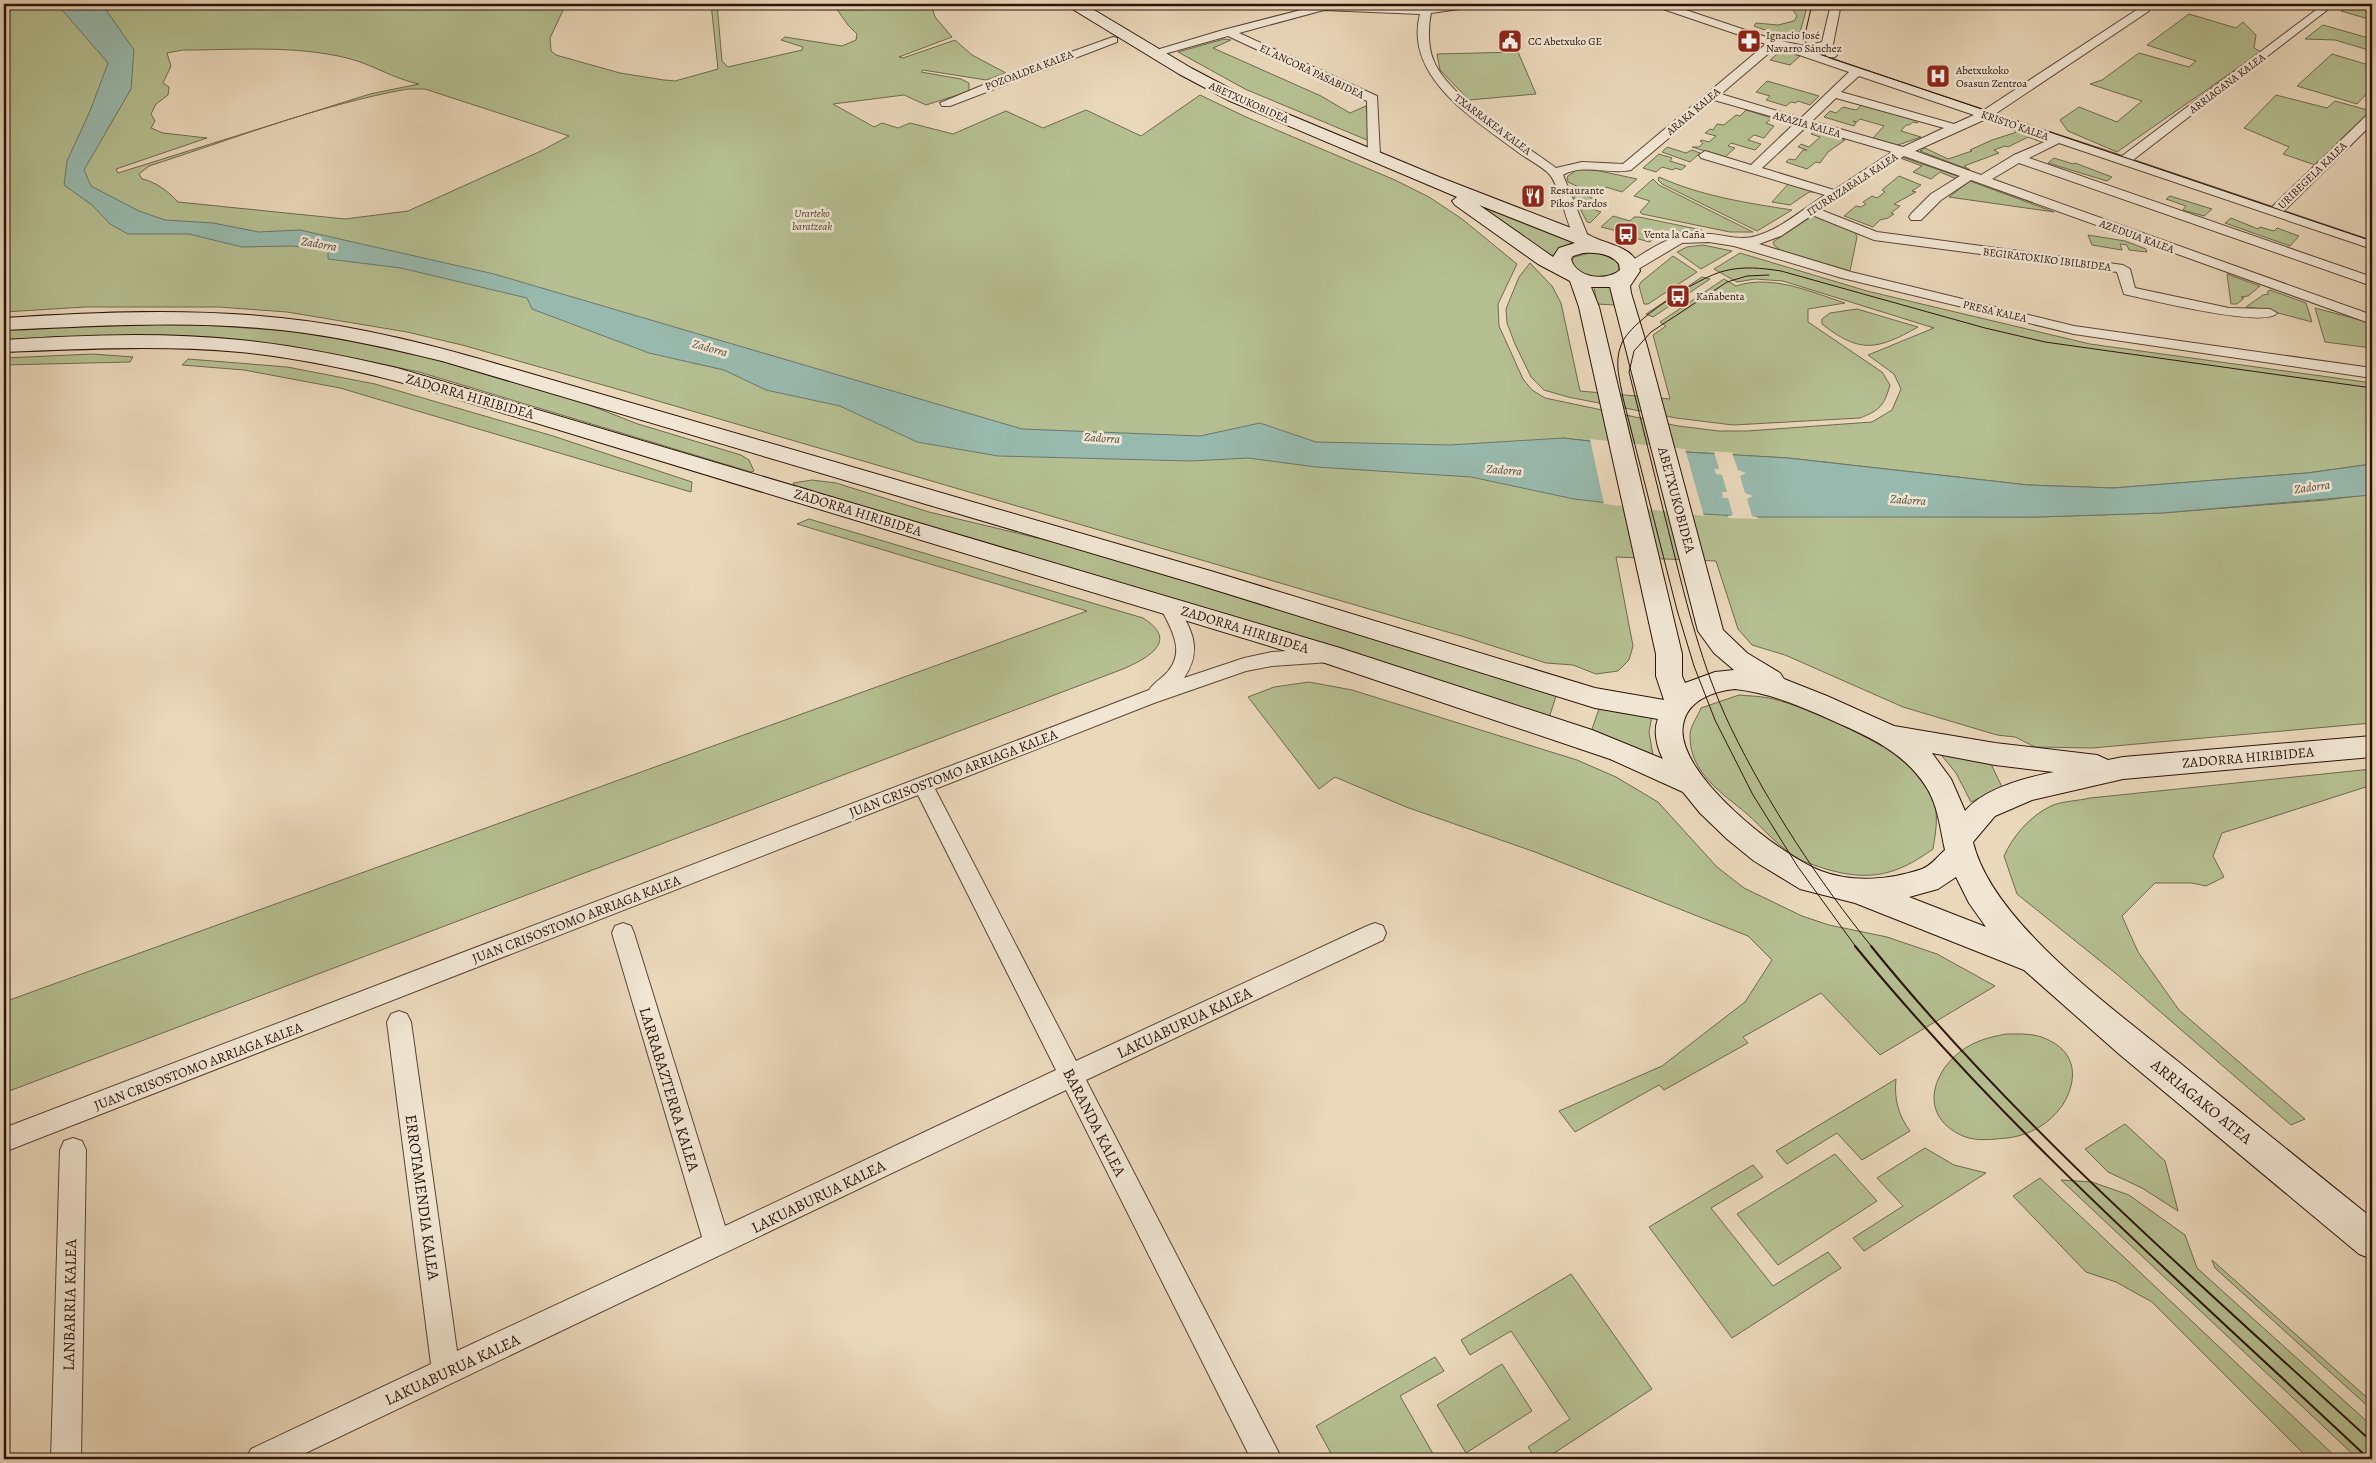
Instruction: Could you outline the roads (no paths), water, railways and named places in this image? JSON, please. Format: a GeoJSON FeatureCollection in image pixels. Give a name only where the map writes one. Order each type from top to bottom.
{"type":"FeatureCollection","features":[{"type":"Feature","properties":{"kind":"main road","name":"ABETXUKOBIDEA"},"geometry":{"type":"LineString","coordinates":[[1074,4],[1236,98],[1433,181],[1618,253],[1628,262],[1627,272],[1620,286],[1621,293],[1711,631],[1718,643],[1742,663],[1786,688]]}},
{"type":"Feature","properties":{"kind":"main road","name":"ABETXUKOBIDEA"},"geometry":{"type":"LineString","coordinates":[[1433,181],[1545,260],[1572,274],[1604,282],[1627,272]]}},
{"type":"Feature","properties":{"kind":"main road"},"geometry":{"type":"LineString","coordinates":[[4,324],[144,318],[225,320],[281,324],[398,343],[504,372],[1205,578],[1595,698],[1676,708],[1670,676],[1669,654],[1589,306],[1572,274],[1561,262],[1566,252],[1589,243]]}},
{"type":"Feature","properties":{"kind":"main road","name":"ZADORRA HIRIBIDEA"},"geometry":{"type":"LineString","coordinates":[[4,346],[62,343],[179,343],[239,346],[359,364],[438,385],[1331,656],[1582,737],[1620,751],[1691,784]]}},
{"type":"Feature","properties":{"kind":"main road","name":"ZADORRA HIRIBIDEA"},"geometry":{"type":"LineString","coordinates":[[2123,768],[2025,759],[1888,734],[1786,688],[1748,681],[1712,682],[1676,708],[1668,728],[1669,745],[1679,768],[1691,784],[1750,843],[1807,878],[1849,889],[1877,891],[1933,879],[1959,846],[1973,819],[1985,808],[2001,800],[2048,784],[2123,768],[2372,746]]}},
{"type":"Feature","properties":{"kind":"main road","name":"ZADORRA HIRIBIDEA"},"geometry":{"type":"LineString","coordinates":[[1888,734],[1921,760],[1936,778],[1952,811],[1959,846]]}},
{"type":"Feature","properties":{"kind":"main road","name":"ARRIAGAKO ATEA"},"geometry":{"type":"LineString","coordinates":[[1959,846],[1978,895],[2033,960],[2372,1241]]}},
{"type":"Feature","properties":{"kind":"main road","name":"ARRIAGAKO ATEA"},"geometry":{"type":"LineString","coordinates":[[1849,889],[1907,909],[2033,960]]}},
{"type":"Feature","properties":{"kind":"street"},"geometry":{"type":"LineString","coordinates":[[1232,31],[1289,4]]}},
{"type":"Feature","properties":{"kind":"street"},"geometry":{"type":"LineString","coordinates":[[1157,53],[1324,7],[1427,7],[1474,4]]}},
{"type":"Feature","properties":{"kind":"street","name":"KRISTO KALEA"},"geometry":{"type":"LineString","coordinates":[[1658,4],[2372,246]]}},
{"type":"Feature","properties":{"kind":"street"},"geometry":{"type":"LineString","coordinates":[[1836,4],[1827,44],[1832,59],[1841,66]]}},
{"type":"Feature","properties":{"kind":"street","name":"ARRIAGANA KALEA"},"geometry":{"type":"LineString","coordinates":[[2124,161],[2330,4]]}},
{"type":"Feature","properties":{"kind":"street","name":"TXARRAKEA KALEA"},"geometry":{"type":"LineString","coordinates":[[1427,7],[1423,23],[1427,59],[1441,83],[1473,112],[1556,174]]}},
{"type":"Feature","properties":{"kind":"street","name":"ITURRIZABALA KALEA"},"geometry":{"type":"LineString","coordinates":[[1736,242],[1756,240],[1772,235],[1902,151],[1985,114],[2145,9]]}},
{"type":"Feature","properties":{"kind":"street","name":"EL ANCORA PASABIDEA"},"geometry":{"type":"LineString","coordinates":[[1232,31],[1373,100],[1374,155]]}},
{"type":"Feature","properties":{"kind":"street","name":"POZOALDEA KALEA"},"geometry":{"type":"LineString","coordinates":[[946,103],[1007,78],[1113,40]]}},
{"type":"Feature","properties":{"kind":"street"},"geometry":{"type":"LineString","coordinates":[[1774,43],[1805,49],[1827,44]]}},
{"type":"Feature","properties":{"kind":"street","name":"ARAKA KALEA"},"geometry":{"type":"LineString","coordinates":[[1556,174],[1562,169],[1574,166],[1627,167],[1774,43]]}},
{"type":"Feature","properties":{"kind":"street"},"geometry":{"type":"LineString","coordinates":[[1754,169],[1857,71]]}},
{"type":"Feature","properties":{"kind":"street"},"geometry":{"type":"LineString","coordinates":[[1835,94],[1956,128]]}},
{"type":"Feature","properties":{"kind":"street","name":"AKAZIA KALEA"},"geometry":{"type":"LineString","coordinates":[[1711,95],[1902,151]]}},
{"type":"Feature","properties":{"kind":"street","name":"URIBEGELA KALEA"},"geometry":{"type":"LineString","coordinates":[[2273,212],[2283,205],[2372,117]]}},
{"type":"Feature","properties":{"kind":"street"},"geometry":{"type":"LineString","coordinates":[[1916,217],[1936,196],[2053,143]]}},
{"type":"Feature","properties":{"kind":"street","name":"AZEDUIA KALEA"},"geometry":{"type":"LineString","coordinates":[[1902,151],[2372,320]]}},
{"type":"Feature","properties":{"kind":"street"},"geometry":{"type":"LineString","coordinates":[[1705,155],[1835,194]]}},
{"type":"Feature","properties":{"kind":"street"},"geometry":{"type":"LineString","coordinates":[[2018,158],[2372,282]]}},
{"type":"Feature","properties":{"kind":"street"},"geometry":{"type":"LineString","coordinates":[[1556,174],[1589,243]]}},
{"type":"Feature","properties":{"kind":"street","name":"BEGIRATOKIKO IBILBIDEA"},"geometry":{"type":"LineString","coordinates":[[1810,210],[1874,236],[2122,269],[2129,291],[2229,312],[2270,313]]}},
{"type":"Feature","properties":{"kind":"street","name":"PRESA KALEA"},"geometry":{"type":"LineString","coordinates":[[1627,272],[1660,248],[1680,239],[1708,238],[1736,242],[1847,275],[2074,330],[2372,373]]}},
{"type":"Feature","properties":{"kind":"street","name":"JUAN CRISOSTOMO ARRIAGA KALEA"},"geometry":{"type":"LineString","coordinates":[[1147,698],[1169,684],[1184,661],[1185,640],[1168,605]]}},
{"type":"Feature","properties":{"kind":"street","name":"JUAN CRISOSTOMO ARRIAGA KALEA"},"geometry":{"type":"LineString","coordinates":[[4,1140],[1147,698],[1244,666],[1272,659],[1331,656]]}},
{"type":"Feature","properties":{"kind":"street","name":"BARANDA KALEA"},"geometry":{"type":"LineString","coordinates":[[923,785],[1267,1459]]}},
{"type":"Feature","properties":{"kind":"street","name":"LARRABAZTERRA KALEA"},"geometry":{"type":"LineString","coordinates":[[623,934],[717,1244]]}},
{"type":"Feature","properties":{"kind":"street","name":"LAKUABURUA KALEA"},"geometry":{"type":"LineString","coordinates":[[261,1459],[1071,1075],[1375,934]]}},
{"type":"Feature","properties":{"kind":"street","name":"ERROTAMENDIA KALEA"},"geometry":{"type":"LineString","coordinates":[[400,1022],[446,1371]]}},
{"type":"Feature","properties":{"kind":"street","name":"LANBARRIA KALEA"},"geometry":{"type":"LineString","coordinates":[[66,1459],[73,1150]]}},
{"type":"Feature","properties":{"kind":"water","name":"Zadorra"},"geometry":{"type":"Polygon","coordinates":[[[57,4],[102,4],[134,50],[131,89],[84,170],[91,186],[139,211],[165,220],[213,223],[259,232],[300,230],[494,274],[1022,429],[1200,436],[1260,423],[1316,442],[1450,445],[1563,438],[1685,452],[1788,458],[2028,485],[2113,488],[2307,473],[2372,464],[2372,495],[2162,513],[2037,517],[1757,517],[1704,514],[1574,499],[1471,477],[1316,467],[1248,458],[1191,461],[998,456],[917,442],[840,406],[766,390],[724,370],[649,353],[532,309],[527,298],[401,268],[328,259],[328,249],[291,246],[242,247],[189,234],[128,234],[110,224],[92,205],[64,185],[67,161],[90,111],[108,63],[57,4]]]}},
{"type":"Feature","properties":{"kind":"tram line"},"geometry":{"type":"LineString","coordinates":[[1812,4],[1804,39],[1808,46],[1822,55],[2372,241]]}},
{"type":"Feature","properties":{"kind":"tram line"},"geometry":{"type":"LineString","coordinates":[[1856,947],[1798,867],[1753,795],[1715,720],[1694,666],[1677,610],[1618,372],[1618,358],[1621,345],[1637,324],[1666,301],[1713,275],[1731,269],[1760,268],[1781,271],[1985,328],[2045,342],[2372,388]]}},
{"type":"Feature","properties":{"kind":"tram line"},"geometry":{"type":"LineString","coordinates":[[1769,275],[1747,276],[1727,282],[1651,332],[1634,351],[1629,372],[1676,561],[1711,682],[1731,728],[1778,814],[1833,896],[1872,947]]}},
{"type":"Feature","properties":{"kind":"tram line"},"geometry":{"type":"LineString","coordinates":[[1855,946],[1914,1015],[2039,1147],[2104,1211],[2369,1459]]}},
{"type":"Feature","properties":{"kind":"tram line"},"geometry":{"type":"LineString","coordinates":[[1871,946],[1928,1013],[2049,1141],[2177,1263],[2372,1442]]}},
{"type":"Feature","properties":{"kind":"place","name":"CC Abetxuko GE"},"geometry":{"type":"Point","coordinates":[1510,41]}},
{"type":"Feature","properties":{"kind":"place","name":"Ignacio José Navarro Sánchez"},"geometry":{"type":"Point","coordinates":[1749,41]}},
{"type":"Feature","properties":{"kind":"place","name":"Abetxukoko Osasun Zentroa"},"geometry":{"type":"Point","coordinates":[1938,76]}},
{"type":"Feature","properties":{"kind":"place","name":"Restaurante Pikos Pardos"},"geometry":{"type":"Point","coordinates":[1533,196]}},
{"type":"Feature","properties":{"kind":"place","name":"Venta la Caña"},"geometry":{"type":"Point","coordinates":[1626,234]}},
{"type":"Feature","properties":{"kind":"place","name":"Kañabenta"},"geometry":{"type":"Point","coordinates":[1678,296]}},
{"type":"Feature","properties":{"kind":"park label","name":"Urarteko baratzeak"},"geometry":{"type":"Point","coordinates":[812,219]}}]}
